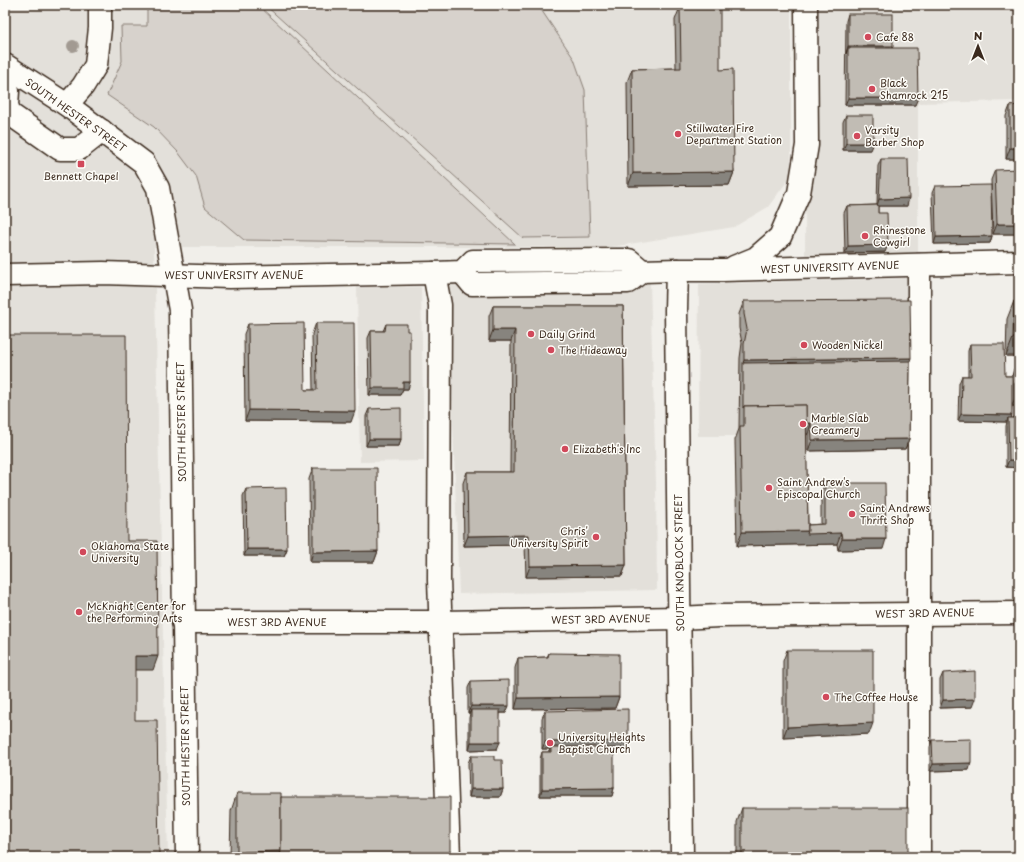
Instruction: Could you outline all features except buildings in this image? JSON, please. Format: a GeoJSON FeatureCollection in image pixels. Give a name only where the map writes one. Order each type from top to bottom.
{"type":"FeatureCollection","features":[{"type":"Feature","properties":{"kind":"street"},"geometry":{"type":"LineString","coordinates":[[67,106],[83,86],[96,65],[100,28],[100,5]]}},
{"type":"Feature","properties":{"kind":"street"},"geometry":{"type":"LineString","coordinates":[[724,270],[756,258],[780,237],[799,193],[806,145],[806,5]]}},
{"type":"Feature","properties":{"kind":"street","name":"SOUTH HESTER STREET"},"geometry":{"type":"LineString","coordinates":[[5,65],[67,106],[144,163],[158,188],[180,310],[187,857]]}},
{"type":"Feature","properties":{"kind":"street"},"geometry":{"type":"LineString","coordinates":[[5,72],[8,91],[7,106],[10,114],[60,149],[79,149],[102,131]]}},
{"type":"Feature","properties":{"kind":"street","name":"WEST UNIVERSITY AVENUE"},"geometry":{"type":"LineString","coordinates":[[5,275],[103,273],[229,276],[434,273],[462,272],[473,261],[629,260],[642,271],[1019,262]]}},
{"type":"Feature","properties":{"kind":"street"},"geometry":{"type":"LineString","coordinates":[[919,265],[919,857]]}},
{"type":"Feature","properties":{"kind":"street","name":"SOUTH KNOBLOCK STREET"},"geometry":{"type":"LineString","coordinates":[[677,270],[676,310],[682,857]]}},
{"type":"Feature","properties":{"kind":"street"},"geometry":{"type":"LineString","coordinates":[[434,273],[440,306],[439,580],[449,857]]}},
{"type":"Feature","properties":{"kind":"street","name":"WEST 3RD AVENUE"},"geometry":{"type":"LineString","coordinates":[[183,622],[441,622],[719,616],[1019,613]]}},
{"type":"Feature","properties":{"kind":"shaded area","name":"Oklahoma State University"},"geometry":{"type":"Polygon","coordinates":[[[5,5],[791,5],[791,176],[768,207],[734,227],[611,247],[154,247],[168,857],[5,857],[5,5]]]}},
{"type":"Feature","properties":{"kind":"shaded area"},"geometry":{"type":"Polygon","coordinates":[[[147,5],[258,5],[515,244],[244,240],[205,207],[196,176],[178,152],[154,127],[107,95],[122,61],[121,26],[147,26],[147,5]]]}},
{"type":"Feature","properties":{"kind":"shaded area"},"geometry":{"type":"Polygon","coordinates":[[[265,5],[538,5],[574,59],[585,90],[590,237],[523,238],[265,5]]]}},
{"type":"Feature","properties":{"kind":"shaded area"},"geometry":{"type":"Polygon","coordinates":[[[806,5],[1019,5],[1019,101],[918,103],[918,259],[805,259],[806,5]]]}},
{"type":"Feature","properties":{"kind":"shaded area","name":"Wooden Nickel"},"geometry":{"type":"Polygon","coordinates":[[[909,278],[908,436],[698,436],[699,284],[909,278]]]}},
{"type":"Feature","properties":{"kind":"shaded area"},"geometry":{"type":"Polygon","coordinates":[[[448,281],[650,283],[656,484],[657,590],[459,594],[448,281]]]}},
{"type":"Feature","properties":{"kind":"shaded area"},"geometry":{"type":"Polygon","coordinates":[[[357,287],[421,287],[424,461],[360,462],[357,287]]]}},
{"type":"Feature","properties":{"kind":"place","name":"Cafe 88"},"geometry":{"type":"Point","coordinates":[868,37]}},
{"type":"Feature","properties":{"kind":"place","name":"Black Shamrock 215"},"geometry":{"type":"Point","coordinates":[872,89]}},
{"type":"Feature","properties":{"kind":"place","name":"Stillwater Fire Department Station"},"geometry":{"type":"Point","coordinates":[678,134]}},
{"type":"Feature","properties":{"kind":"place","name":"Varsity Barber Shop"},"geometry":{"type":"Point","coordinates":[857,136]}},
{"type":"Feature","properties":{"kind":"place","name":"Bennett Chapel"},"geometry":{"type":"Point","coordinates":[81,164]}},
{"type":"Feature","properties":{"kind":"place","name":"Rhinestone Cowgirl"},"geometry":{"type":"Point","coordinates":[865,236]}},
{"type":"Feature","properties":{"kind":"place","name":"Daily Grind"},"geometry":{"type":"Point","coordinates":[531,334]}},
{"type":"Feature","properties":{"kind":"place","name":"Wooden Nickel"},"geometry":{"type":"Point","coordinates":[804,345]}},
{"type":"Feature","properties":{"kind":"place","name":"The Hideaway"},"geometry":{"type":"Point","coordinates":[551,350]}},
{"type":"Feature","properties":{"kind":"place","name":"Marble Slab Creamery"},"geometry":{"type":"Point","coordinates":[803,424]}},
{"type":"Feature","properties":{"kind":"place","name":"Elizabeth's Inc"},"geometry":{"type":"Point","coordinates":[565,449]}},
{"type":"Feature","properties":{"kind":"place","name":"Saint Andrew's Episcopal Church"},"geometry":{"type":"Point","coordinates":[769,488]}},
{"type":"Feature","properties":{"kind":"place","name":"Saint Andrews Thrift Shop"},"geometry":{"type":"Point","coordinates":[852,514]}},
{"type":"Feature","properties":{"kind":"place","name":"Chris' University Spirit"},"geometry":{"type":"Point","coordinates":[596,537]}},
{"type":"Feature","properties":{"kind":"place","name":"Oklahoma State University"},"geometry":{"type":"Point","coordinates":[83,552]}},
{"type":"Feature","properties":{"kind":"place","name":"McKnight Center for the Performing Arts"},"geometry":{"type":"Point","coordinates":[79,612]}},
{"type":"Feature","properties":{"kind":"place","name":"The Coffee House"},"geometry":{"type":"Point","coordinates":[826,697]}},
{"type":"Feature","properties":{"kind":"place","name":"University Heights Baptist Church"},"geometry":{"type":"Point","coordinates":[550,743]}}]}
